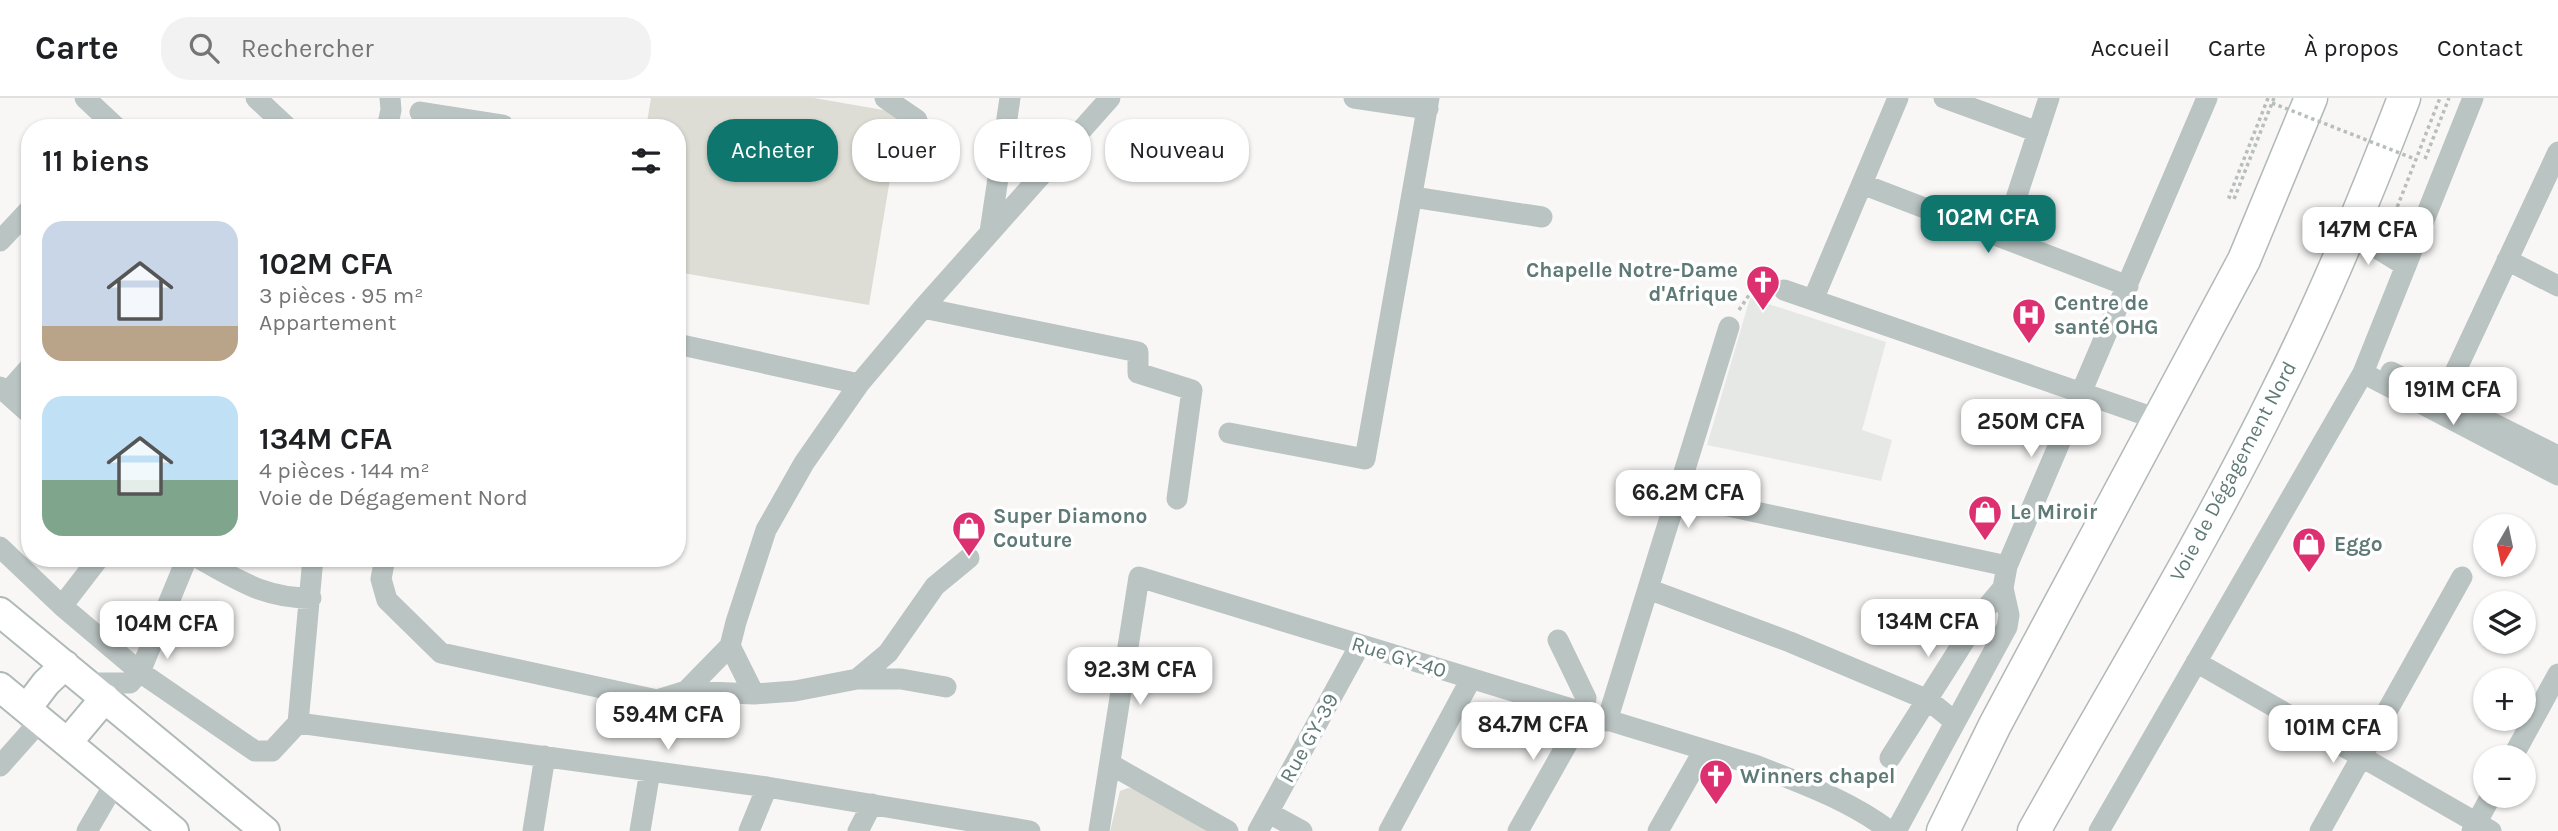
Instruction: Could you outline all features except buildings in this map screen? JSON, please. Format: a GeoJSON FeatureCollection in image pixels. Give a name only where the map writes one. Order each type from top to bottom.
{"type":"FeatureCollection","features":[{"type":"Feature","properties":{"kind":"highway"},"geometry":{"type":"LineString","coordinates":[[1943,831],[1995,725],[2244,260],[2311,98]]}},
{"type":"Feature","properties":{"kind":"highway","name":"Voie de Dégagement Nord"},"geometry":{"type":"LineString","coordinates":[[2034,831],[2207,525],[2278,391],[2352,233],[2404,98]]}},
{"type":"Feature","properties":{"kind":"highway"},"geometry":{"type":"LineString","coordinates":[[1928,831],[1966,765],[1995,725]]}},
{"type":"Feature","properties":{"kind":"main road"},"geometry":{"type":"LineString","coordinates":[[0,612],[265,831]]}},
{"type":"Feature","properties":{"kind":"main road"},"geometry":{"type":"LineString","coordinates":[[34,715],[46,683],[65,665]]}},
{"type":"Feature","properties":{"kind":"main road"},"geometry":{"type":"LineString","coordinates":[[0,687],[174,831]]}},
{"type":"Feature","properties":{"kind":"main road"},"geometry":{"type":"LineString","coordinates":[[68,742],[96,691]]}},
{"type":"Feature","properties":{"kind":"street"},"geometry":{"type":"LineString","coordinates":[[85,98],[104,119]]}},
{"type":"Feature","properties":{"kind":"street"},"geometry":{"type":"LineString","coordinates":[[256,98],[278,119]]}},
{"type":"Feature","properties":{"kind":"street"},"geometry":{"type":"LineString","coordinates":[[389,119],[390,98]]}},
{"type":"Feature","properties":{"kind":"street"},"geometry":{"type":"LineString","coordinates":[[885,98],[916,119]]}},
{"type":"Feature","properties":{"kind":"street"},"geometry":{"type":"LineString","coordinates":[[990,232],[1010,98]]}},
{"type":"Feature","properties":{"kind":"street"},"geometry":{"type":"LineString","coordinates":[[686,691],[730,646],[766,530],[804,463],[859,384],[990,232],[1090,107],[1110,98]]}},
{"type":"Feature","properties":{"kind":"street"},"geometry":{"type":"LineString","coordinates":[[1229,433],[1365,459],[1429,103],[1354,98]]}},
{"type":"Feature","properties":{"kind":"street"},"geometry":{"type":"LineString","coordinates":[[1813,300],[1898,98]]}},
{"type":"Feature","properties":{"kind":"street"},"geometry":{"type":"LineString","coordinates":[[1944,98],[2038,132]]}},
{"type":"Feature","properties":{"kind":"street"},"geometry":{"type":"LineString","coordinates":[[2003,239],[2049,98]]}},
{"type":"Feature","properties":{"kind":"street"},"geometry":{"type":"LineString","coordinates":[[1896,831],[2007,627],[2009,615],[2003,588],[2007,566],[2207,98]]}},
{"type":"Feature","properties":{"kind":"street"},"geometry":{"type":"LineString","coordinates":[[2099,831],[2365,367],[2473,98]]}},
{"type":"Feature","properties":{"kind":"street"},"geometry":{"type":"LineString","coordinates":[[420,112],[465,119]]}},
{"type":"Feature","properties":{"kind":"street"},"geometry":{"type":"LineString","coordinates":[[2443,398],[2558,152]]}},
{"type":"Feature","properties":{"kind":"street"},"geometry":{"type":"LineString","coordinates":[[1862,184],[2128,286]]}},
{"type":"Feature","properties":{"kind":"street"},"geometry":{"type":"LineString","coordinates":[[1413,197],[1542,217]]}},
{"type":"Feature","properties":{"kind":"street"},"geometry":{"type":"LineString","coordinates":[[0,242],[21,219]]}},
{"type":"Feature","properties":{"kind":"street"},"geometry":{"type":"LineString","coordinates":[[2352,233],[2406,266]]}},
{"type":"Feature","properties":{"kind":"street"},"geometry":{"type":"LineString","coordinates":[[2507,260],[2558,286]]}},
{"type":"Feature","properties":{"kind":"street"},"geometry":{"type":"LineString","coordinates":[[1784,290],[2160,420]]}},
{"type":"Feature","properties":{"kind":"street"},"geometry":{"type":"LineString","coordinates":[[923,307],[1138,352],[1138,373],[1192,390],[1177,499]]}},
{"type":"Feature","properties":{"kind":"street"},"geometry":{"type":"LineString","coordinates":[[1607,721],[1729,327]]}},
{"type":"Feature","properties":{"kind":"street"},"geometry":{"type":"LineString","coordinates":[[686,346],[859,384]]}},
{"type":"Feature","properties":{"kind":"street"},"geometry":{"type":"LineString","coordinates":[[2365,367],[2443,398],[2558,456]]}},
{"type":"Feature","properties":{"kind":"street"},"geometry":{"type":"LineString","coordinates":[[2365,367],[2558,475]]}},
{"type":"Feature","properties":{"kind":"street"},"geometry":{"type":"LineString","coordinates":[[21,375],[3,390],[21,406]]}},
{"type":"Feature","properties":{"kind":"street"},"geometry":{"type":"LineString","coordinates":[[1677,495],[2007,566]]}},
{"type":"Feature","properties":{"kind":"street"},"geometry":{"type":"LineString","coordinates":[[0,547],[62,606],[140,672],[255,751],[272,751],[298,723],[313,567]]}},
{"type":"Feature","properties":{"kind":"street"},"geometry":{"type":"LineString","coordinates":[[857,679],[888,653],[935,586],[969,558]]}},
{"type":"Feature","properties":{"kind":"street"},"geometry":{"type":"LineString","coordinates":[[62,606],[92,567]]}},
{"type":"Feature","properties":{"kind":"street"},"geometry":{"type":"LineString","coordinates":[[96,691],[130,683],[140,672],[183,567]]}},
{"type":"Feature","properties":{"kind":"street"},"geometry":{"type":"LineString","coordinates":[[215,567],[261,592],[311,598]]}},
{"type":"Feature","properties":{"kind":"street"},"geometry":{"type":"LineString","coordinates":[[383,567],[381,579],[387,600],[441,653],[657,700],[686,691],[754,694],[795,691],[857,679],[901,679],[946,687]]}},
{"type":"Feature","properties":{"kind":"street","name":"Rue GY-40"},"geometry":{"type":"LineString","coordinates":[[1110,764],[1139,577],[1755,765],[1834,796],[1867,814],[1890,831]]}},
{"type":"Feature","properties":{"kind":"street"},"geometry":{"type":"LineString","coordinates":[[2320,831],[2462,577]]}},
{"type":"Feature","properties":{"kind":"street"},"geometry":{"type":"LineString","coordinates":[[1889,758],[1982,613],[2003,588]]}},
{"type":"Feature","properties":{"kind":"street"},"geometry":{"type":"LineString","coordinates":[[1648,589],[1790,642],[1928,699],[1954,721]]}},
{"type":"Feature","properties":{"kind":"street"},"geometry":{"type":"LineString","coordinates":[[1518,831],[1584,714],[1586,698],[1558,640]]}},
{"type":"Feature","properties":{"kind":"street","name":"Rue GY-39"},"geometry":{"type":"LineString","coordinates":[[1264,822],[1360,645]]}},
{"type":"Feature","properties":{"kind":"street"},"geometry":{"type":"LineString","coordinates":[[730,646],[754,694]]}},
{"type":"Feature","properties":{"kind":"street"},"geometry":{"type":"LineString","coordinates":[[2196,662],[2480,828],[2487,808]]}},
{"type":"Feature","properties":{"kind":"street"},"geometry":{"type":"LineString","coordinates":[[2519,745],[2558,674]]}},
{"type":"Feature","properties":{"kind":"street"},"geometry":{"type":"LineString","coordinates":[[1389,831],[1471,679]]}},
{"type":"Feature","properties":{"kind":"street"},"geometry":{"type":"LineString","coordinates":[[0,766],[34,715]]}},
{"type":"Feature","properties":{"kind":"street"},"geometry":{"type":"LineString","coordinates":[[298,723],[768,787],[981,826],[1030,831]]}},
{"type":"Feature","properties":{"kind":"street"},"geometry":{"type":"LineString","coordinates":[[1658,831],[1704,750]]}},
{"type":"Feature","properties":{"kind":"street"},"geometry":{"type":"LineString","coordinates":[[534,831],[545,756]]}},
{"type":"Feature","properties":{"kind":"street"},"geometry":{"type":"LineString","coordinates":[[1099,831],[1110,764],[1228,831]]}},
{"type":"Feature","properties":{"kind":"street"},"geometry":{"type":"LineString","coordinates":[[640,831],[650,771]]}},
{"type":"Feature","properties":{"kind":"street"},"geometry":{"type":"LineString","coordinates":[[87,831],[115,783]]}},
{"type":"Feature","properties":{"kind":"street"},"geometry":{"type":"LineString","coordinates":[[749,831],[768,787]]}},
{"type":"Feature","properties":{"kind":"street"},"geometry":{"type":"LineString","coordinates":[[858,831],[872,804]]}},
{"type":"Feature","properties":{"kind":"street"},"geometry":{"type":"LineString","coordinates":[[1264,822],[1302,831]]}},
{"type":"Feature","properties":{"kind":"path"},"geometry":{"type":"LineString","coordinates":[[2268,98],[2228,197],[2234,199],[2273,101],[2415,159]]}},
{"type":"Feature","properties":{"kind":"path"},"geometry":{"type":"LineString","coordinates":[[2381,250],[2440,98]]}},
{"type":"Feature","properties":{"kind":"path"},"geometry":{"type":"LineString","coordinates":[[2425,159],[2449,98]]}},
{"type":"Feature","properties":{"kind":"path"},"geometry":{"type":"LineString","coordinates":[[1729,327],[1749,295],[1784,290]]}},
{"type":"Feature","properties":{"kind":"shaded area"},"geometry":{"type":"Polygon","coordinates":[[[651,98],[814,98],[901,113],[900,119],[852,119],[852,182],[890,182],[869,305],[686,274],[686,119],[648,119],[651,98]]]}},
{"type":"Feature","properties":{"kind":"shaded area"},"geometry":{"type":"Polygon","coordinates":[[[1750,298],[1886,342],[1862,430],[1892,440],[1881,481],[1707,445],[1750,298]]]}},
{"type":"Feature","properties":{"kind":"shaded area"},"geometry":{"type":"Polygon","coordinates":[[[1135,789],[1210,831],[1110,831],[1120,791],[1135,789]]]}},
{"type":"Feature","properties":{"kind":"place","name":"Chapelle Notre-Dame d'Afrique"},"geometry":{"type":"Point","coordinates":[1763,312]}},
{"type":"Feature","properties":{"kind":"place","name":"Centre de santé OHG"},"geometry":{"type":"Point","coordinates":[2029,345]}},
{"type":"Feature","properties":{"kind":"place","name":"Le Miroir"},"geometry":{"type":"Point","coordinates":[1985,542]}},
{"type":"Feature","properties":{"kind":"place","name":"Super Diamono Couture"},"geometry":{"type":"Point","coordinates":[969,558]}},
{"type":"Feature","properties":{"kind":"place","name":"Eggo"},"geometry":{"type":"Point","coordinates":[2309,574]}},
{"type":"Feature","properties":{"kind":"place","name":"Winners chapel"},"geometry":{"type":"Point","coordinates":[1716,806]}}]}
